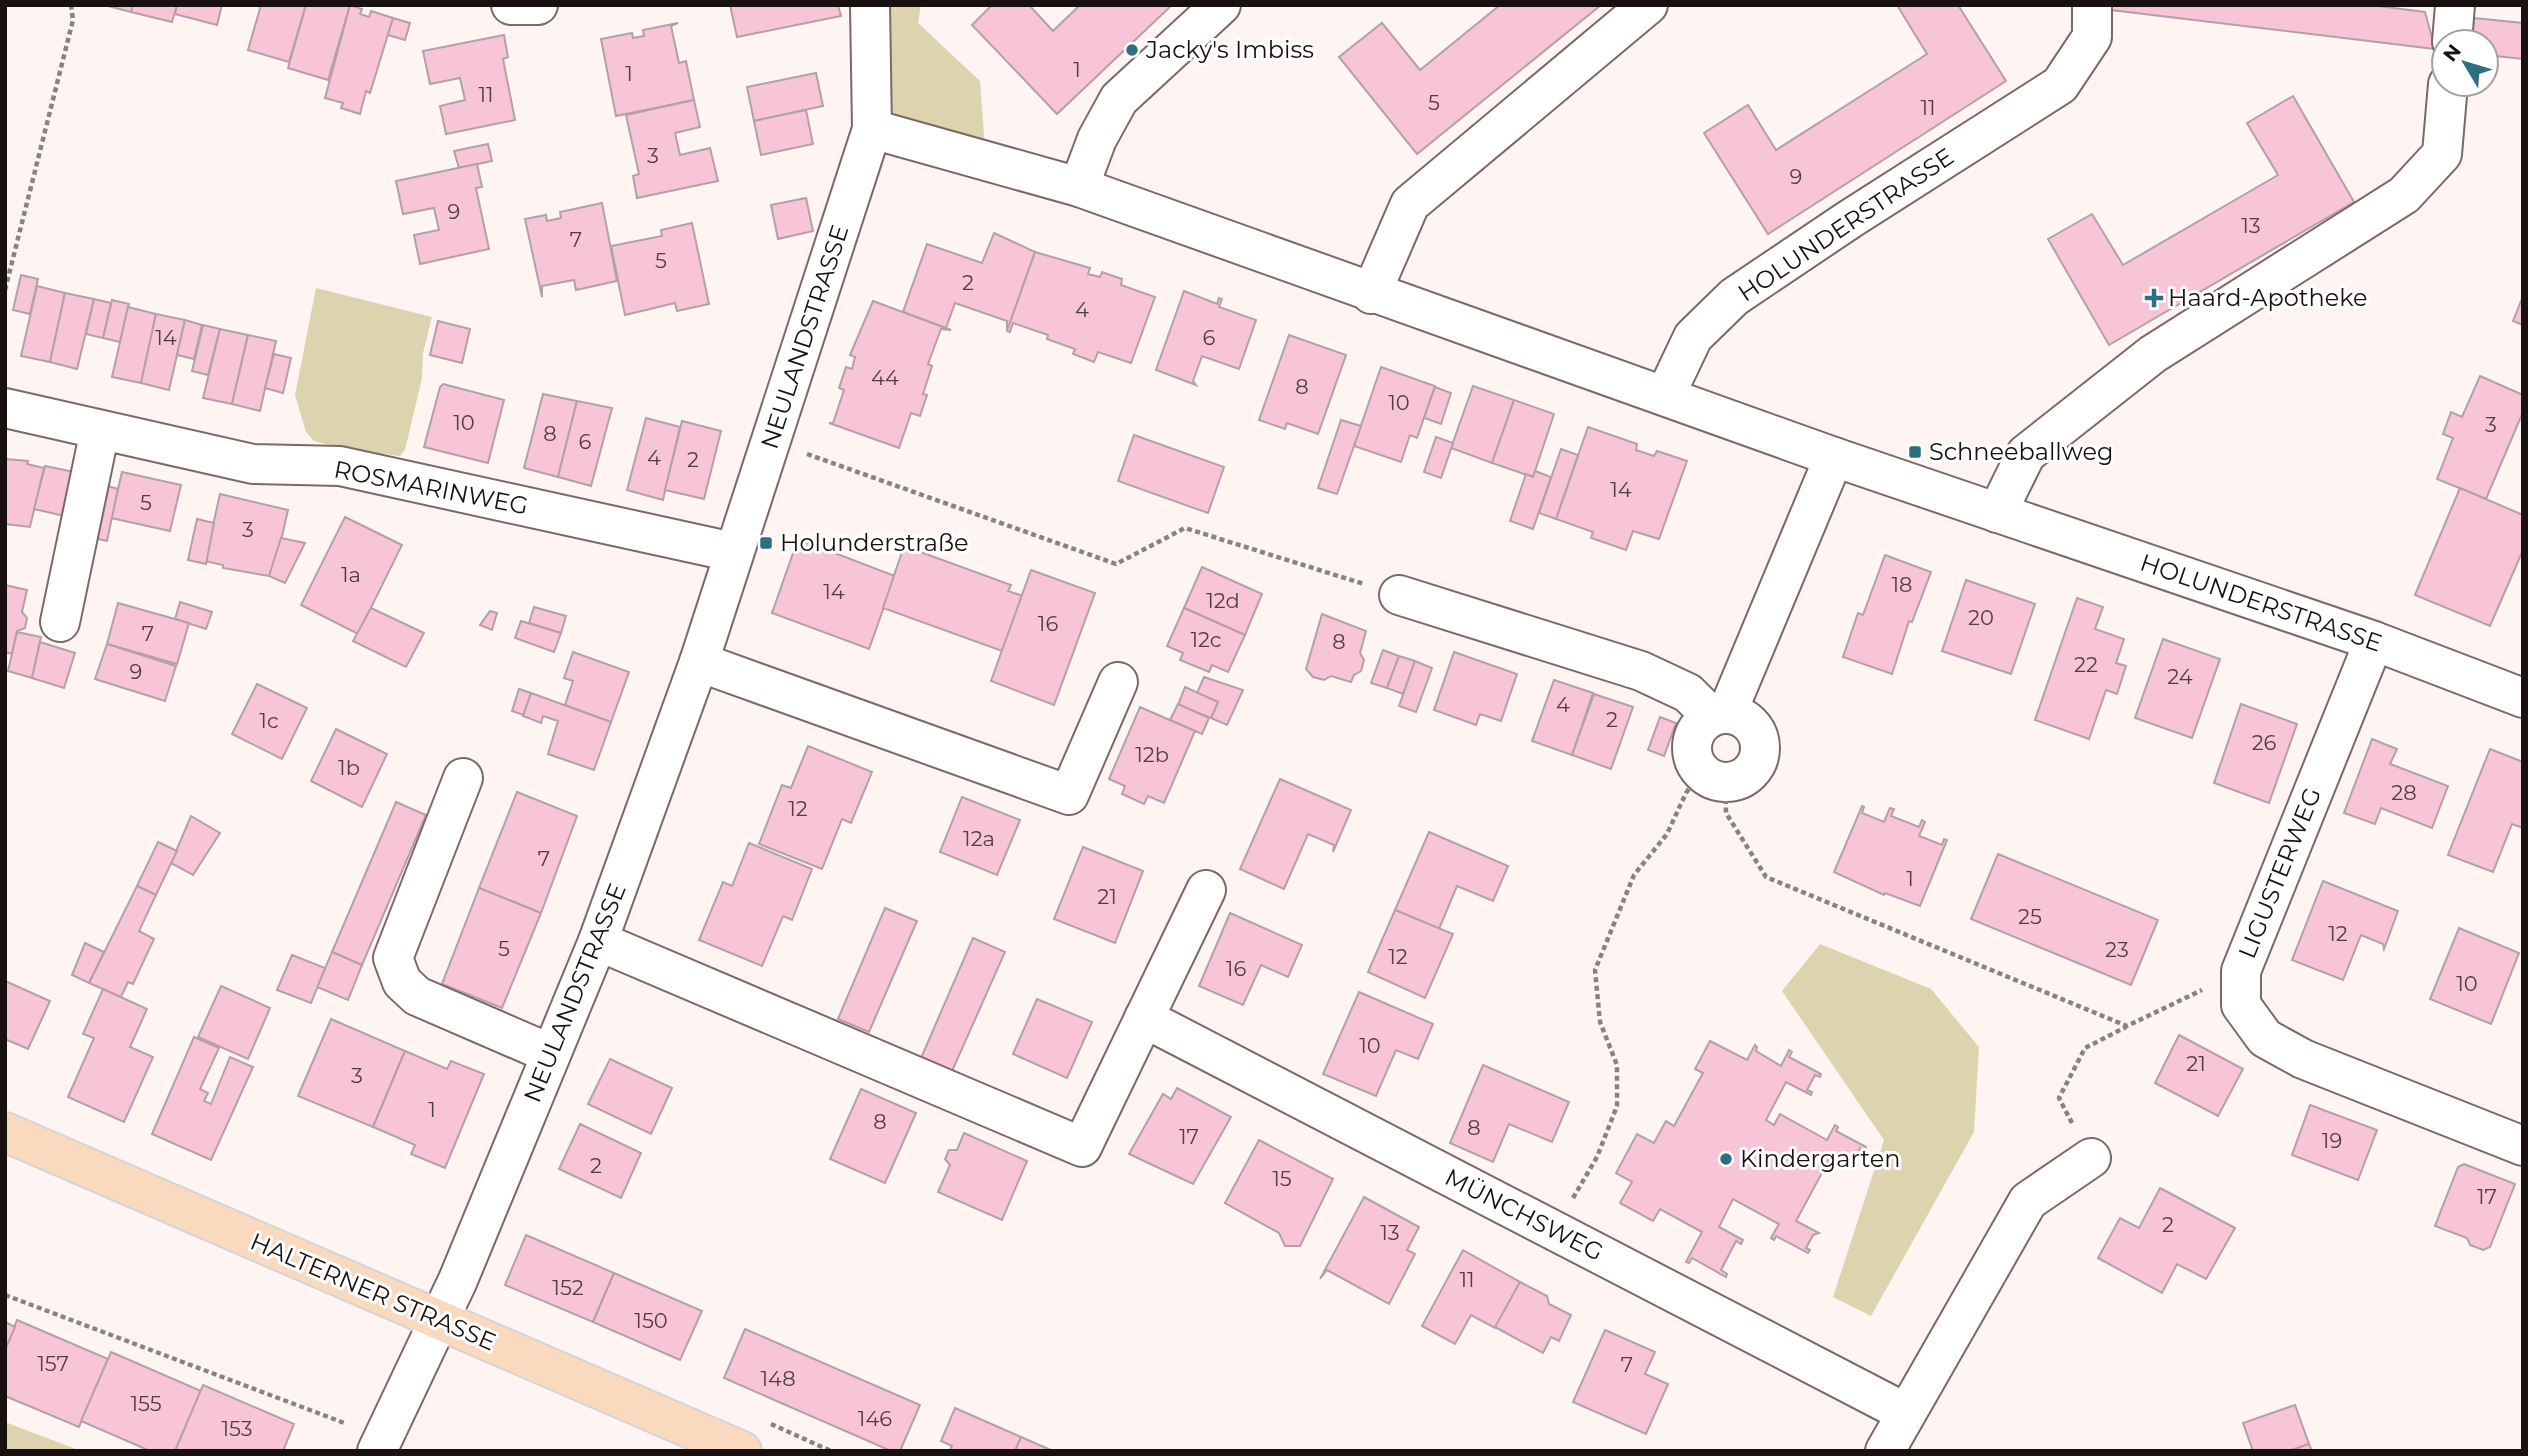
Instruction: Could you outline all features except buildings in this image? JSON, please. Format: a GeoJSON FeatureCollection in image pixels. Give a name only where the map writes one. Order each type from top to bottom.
{"type":"FeatureCollection","features":[{"type":"Feature","properties":{"kind":"main road","name":"HALTERNER STRASSE"},"geometry":{"type":"LineString","coordinates":[[5,1132],[742,1451]]}},
{"type":"Feature","properties":{"kind":"street"},"geometry":{"type":"LineString","coordinates":[[510,5],[538,5]]}},
{"type":"Feature","properties":{"kind":"street","name":"NEULANDSTRASSE"},"geometry":{"type":"LineString","coordinates":[[381,1444],[440,1321],[598,941],[699,662],[872,130],[870,5]]}},
{"type":"Feature","properties":{"kind":"street"},"geometry":{"type":"LineString","coordinates":[[1079,187],[1097,139],[1119,99],[1221,5]]}},
{"type":"Feature","properties":{"kind":"street"},"geometry":{"type":"LineString","coordinates":[[1371,294],[1410,204],[1648,5]]}},
{"type":"Feature","properties":{"kind":"street","name":"HOLUNDERSTRASSE"},"geometry":{"type":"LineString","coordinates":[[1665,396],[1693,337],[1734,298],[1850,219],[2060,85],[2092,37],[2092,5]]}},
{"type":"Feature","properties":{"kind":"street"},"geometry":{"type":"LineString","coordinates":[[2453,28],[2455,5]]}},
{"type":"Feature","properties":{"kind":"street"},"geometry":{"type":"LineString","coordinates":[[1997,513],[2026,454],[2152,354],[2404,195],[2442,154],[2447,98]]}},
{"type":"Feature","properties":{"kind":"street","name":"HOLUNDERSTRASSE"},"geometry":{"type":"LineString","coordinates":[[872,130],[1079,187],[1371,294],[1834,457],[2521,691]]}},
{"type":"Feature","properties":{"kind":"street","name":"ROSMARINWEG"},"geometry":{"type":"LineString","coordinates":[[5,408],[253,464],[340,466],[733,552]]}},
{"type":"Feature","properties":{"kind":"street"},"geometry":{"type":"LineString","coordinates":[[60,622],[100,430]]}},
{"type":"Feature","properties":{"kind":"street"},"geometry":{"type":"LineString","coordinates":[[1399,596],[1642,671],[1688,693],[1719,715],[1742,717],[1754,727],[1760,741],[1759,756],[1752,769],[1740,779],[1713,777],[1693,759],[1692,742],[1699,726],[1719,715],[1834,457]]}},
{"type":"Feature","properties":{"kind":"street","name":"LIGUSTERWEG"},"geometry":{"type":"LineString","coordinates":[[2374,641],[2241,971],[2241,1005],[2265,1038],[2303,1059],[2523,1146]]}},
{"type":"Feature","properties":{"kind":"street"},"geometry":{"type":"LineString","coordinates":[[699,662],[1069,795],[1118,682]]}},
{"type":"Feature","properties":{"kind":"street"},"geometry":{"type":"LineString","coordinates":[[463,778],[393,958],[402,982],[417,996],[551,1054]]}},
{"type":"Feature","properties":{"kind":"street"},"geometry":{"type":"LineString","coordinates":[[598,941],[1083,1147],[1206,890]]}},
{"type":"Feature","properties":{"kind":"street","name":"MÜNCHSWEG"},"geometry":{"type":"LineString","coordinates":[[1144,1018],[1904,1412]]}},
{"type":"Feature","properties":{"kind":"street"},"geometry":{"type":"LineString","coordinates":[[1885,1451],[1904,1412],[2028,1201],[2091,1158]]}},
{"type":"Feature","properties":{"kind":"path"},"geometry":{"type":"LineString","coordinates":[[5,290],[73,20],[71,5]]}},
{"type":"Feature","properties":{"kind":"path"},"geometry":{"type":"LineString","coordinates":[[770,440],[1116,564],[1185,528],[1399,596]]}},
{"type":"Feature","properties":{"kind":"path"},"geometry":{"type":"LineString","coordinates":[[1554,1231],[1597,1157],[1617,1107],[1617,1065],[1600,1022],[1595,970],[1634,875],[1667,834],[1686,793],[1713,777],[1726,813],[1766,877],[2127,1026]]}},
{"type":"Feature","properties":{"kind":"path"},"geometry":{"type":"LineString","coordinates":[[2091,1158],[2059,1098],[2085,1048],[2241,971]]}},
{"type":"Feature","properties":{"kind":"path"},"geometry":{"type":"LineString","coordinates":[[5,1294],[381,1444]]}},
{"type":"Feature","properties":{"kind":"shaded area"},"geometry":{"type":"Polygon","coordinates":[[[880,5],[921,5],[918,23],[980,81],[985,149],[882,121],[880,5]]]}},
{"type":"Feature","properties":{"kind":"shaded area"},"geometry":{"type":"Polygon","coordinates":[[[316,288],[432,317],[423,353],[422,378],[405,450],[400,456],[345,449],[314,441],[306,432],[295,395],[316,288]]]}},
{"type":"Feature","properties":{"kind":"shaded area"},"geometry":{"type":"Polygon","coordinates":[[[1820,944],[1931,989],[1979,1047],[1974,1132],[1871,1316],[1833,1297],[1884,1140],[1782,991],[1820,944]]]}},
{"type":"Feature","properties":{"kind":"shaded area"},"geometry":{"type":"Polygon","coordinates":[[[5,1422],[81,1451],[5,1451],[5,1422]]]}},
{"type":"Feature","properties":{"kind":"place","name":"Jacky's Imbiss"},"geometry":{"type":"Point","coordinates":[1132,50]}},
{"type":"Feature","properties":{"kind":"place","name":"Haard-Apotheke"},"geometry":{"type":"Point","coordinates":[2154,298]}},
{"type":"Feature","properties":{"kind":"place","name":"Schneeballweg"},"geometry":{"type":"Point","coordinates":[1915,452]}},
{"type":"Feature","properties":{"kind":"place","name":"Holunderstraße"},"geometry":{"type":"Point","coordinates":[766,543]}},
{"type":"Feature","properties":{"kind":"place","name":"Kindergarten"},"geometry":{"type":"Point","coordinates":[1726,1159]}}]}
